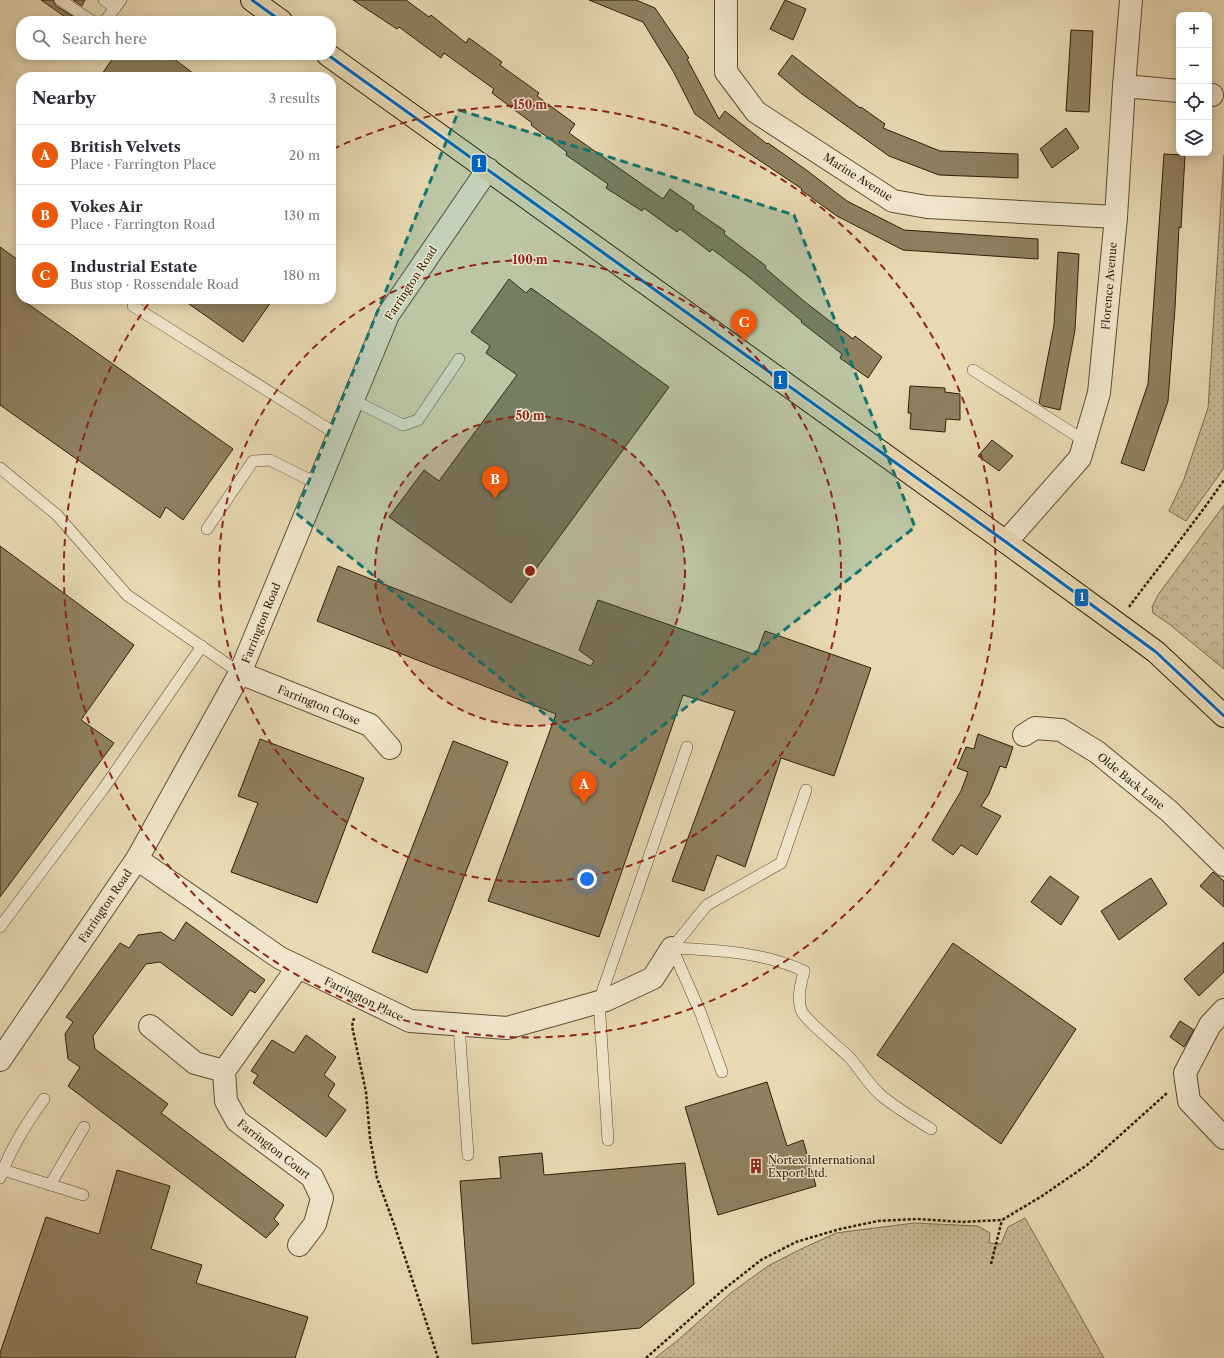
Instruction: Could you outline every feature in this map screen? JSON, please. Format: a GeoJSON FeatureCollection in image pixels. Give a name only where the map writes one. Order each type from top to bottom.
{"type":"FeatureCollection","features":[{"type":"Feature","properties":{"kind":"highway"},"geometry":{"type":"LineString","coordinates":[[252,0],[274,16]]}},
{"type":"Feature","properties":{"kind":"highway"},"geometry":{"type":"LineString","coordinates":[[335,60],[1006,542],[1156,652],[1224,716]]}},
{"type":"Feature","properties":{"kind":"street","name":"Florence Avenue"},"geometry":{"type":"LineString","coordinates":[[1006,542],[1080,458],[1099,393],[1116,217],[1131,0]]}},
{"type":"Feature","properties":{"kind":"street","name":"Marine Avenue"},"geometry":{"type":"LineString","coordinates":[[722,2],[726,72],[756,112],[893,200],[927,207],[1116,217]]}},
{"type":"Feature","properties":{"kind":"street"},"geometry":{"type":"LineString","coordinates":[[1124,86],[1176,92]]}},
{"type":"Feature","properties":{"kind":"street","name":"Farrington Road"},"geometry":{"type":"LineString","coordinates":[[0,1060],[137,859],[240,672],[388,315],[488,169]]}},
{"type":"Feature","properties":{"kind":"street","name":"Farrington Close"},"geometry":{"type":"LineString","coordinates":[[240,672],[370,726],[390,748]]}},
{"type":"Feature","properties":{"kind":"street","name":"Olde Back Lane"},"geometry":{"type":"LineString","coordinates":[[1024,735],[1035,728],[1061,730],[1097,752],[1169,811],[1224,865]]}},
{"type":"Feature","properties":{"kind":"street","name":"Farrington Place"},"geometry":{"type":"LineString","coordinates":[[137,859],[280,958],[410,1021],[506,1028],[599,1001],[653,978],[672,948]]}},
{"type":"Feature","properties":{"kind":"street"},"geometry":{"type":"LineString","coordinates":[[150,1026],[195,1063],[224,1071],[298,967]]}},
{"type":"Feature","properties":{"kind":"street"},"geometry":{"type":"LineString","coordinates":[[1224,1010],[1210,1025],[1185,1073],[1189,1101],[1224,1138]]}},
{"type":"Feature","properties":{"kind":"street","name":"Farrington Court"},"geometry":{"type":"LineString","coordinates":[[224,1071],[226,1101],[237,1121],[312,1177],[322,1198],[315,1224],[299,1245]]}},
{"type":"Feature","properties":{"kind":"lane"},"geometry":{"type":"LineString","coordinates":[[60,0],[84,16]]}},
{"type":"Feature","properties":{"kind":"lane"},"geometry":{"type":"LineString","coordinates":[[104,0],[118,4],[109,16]]}},
{"type":"Feature","properties":{"kind":"lane"},"geometry":{"type":"LineString","coordinates":[[133,306],[338,436]]}},
{"type":"Feature","properties":{"kind":"lane"},"geometry":{"type":"LineString","coordinates":[[353,400],[403,425],[418,420],[459,359]]}},
{"type":"Feature","properties":{"kind":"lane"},"geometry":{"type":"LineString","coordinates":[[973,370],[1085,441]]}},
{"type":"Feature","properties":{"kind":"lane"},"geometry":{"type":"LineString","coordinates":[[207,529],[253,461],[270,460],[318,484]]}},
{"type":"Feature","properties":{"kind":"lane"},"geometry":{"type":"LineString","coordinates":[[0,468],[57,515],[127,595],[240,672]]}},
{"type":"Feature","properties":{"kind":"lane"},"geometry":{"type":"LineString","coordinates":[[0,927],[104,788],[202,646]]}},
{"type":"Feature","properties":{"kind":"lane"},"geometry":{"type":"LineString","coordinates":[[608,1140],[599,1001],[687,747]]}},
{"type":"Feature","properties":{"kind":"lane"},"geometry":{"type":"LineString","coordinates":[[672,948],[707,905],[781,863],[806,790]]}},
{"type":"Feature","properties":{"kind":"lane"},"geometry":{"type":"LineString","coordinates":[[672,948],[701,1014],[722,1072]]}},
{"type":"Feature","properties":{"kind":"lane"},"geometry":{"type":"LineString","coordinates":[[672,948],[725,951],[787,963],[804,971],[799,989],[799,1001],[802,1012],[857,1066],[865,1078],[882,1096],[931,1129]]}},
{"type":"Feature","properties":{"kind":"lane"},"geometry":{"type":"LineString","coordinates":[[459,1025],[468,1155]]}},
{"type":"Feature","properties":{"kind":"lane"},"geometry":{"type":"LineString","coordinates":[[44,1099],[14,1144],[1,1172],[84,1195]]}},
{"type":"Feature","properties":{"kind":"lane"},"geometry":{"type":"LineString","coordinates":[[50,1185],[84,1127]]}},
{"type":"Feature","properties":{"kind":"path"},"geometry":{"type":"LineString","coordinates":[[1117,624],[1156,570],[1205,508],[1224,480]]}},
{"type":"Feature","properties":{"kind":"path"},"geometry":{"type":"LineString","coordinates":[[357,996],[352,1026],[366,1092],[370,1138],[377,1178],[438,1358]]}},
{"type":"Feature","properties":{"kind":"path"},"geometry":{"type":"LineString","coordinates":[[646,1358],[723,1290],[761,1260],[796,1242],[840,1229],[878,1221],[918,1219],[963,1222],[1002,1220],[1042,1196],[1087,1165],[1164,1095],[1186,1081]]}},
{"type":"Feature","properties":{"kind":"path"},"geometry":{"type":"LineString","coordinates":[[991,1264],[1002,1220]]}},
{"type":"Feature","properties":{"kind":"highlighted area"},"geometry":{"type":"Polygon","coordinates":[[[459,110],[794,215],[915,527],[610,767],[296,513],[459,110]]]}},
{"type":"Feature","properties":{"kind":"green space"},"geometry":{"type":"Polygon","coordinates":[[[1224,155],[1224,468],[1186,521],[1169,511],[1184,479],[1208,408],[1224,155]]]}},
{"type":"Feature","properties":{"kind":"green space"},"geometry":{"type":"Polygon","coordinates":[[[1224,505],[1224,669],[1169,624],[1153,613],[1152,607],[1158,595],[1224,505]]]}},
{"type":"Feature","properties":{"kind":"green space"},"geometry":{"type":"Polygon","coordinates":[[[1025,1218],[1104,1358],[655,1358],[678,1340],[732,1292],[768,1266],[836,1233],[914,1223],[978,1226],[990,1233],[989,1243],[1001,1244],[1008,1227],[1025,1218]]]}},
{"type":"Feature","properties":{"kind":"building"},"geometry":{"type":"Polygon","coordinates":[[[41,0],[53,0],[56,6],[72,16],[64,16],[41,0]]]}},
{"type":"Feature","properties":{"kind":"building"},"geometry":{"type":"Polygon","coordinates":[[[73,0],[85,0],[82,6],[73,0]]]}},
{"type":"Feature","properties":{"kind":"building"},"geometry":{"type":"Polygon","coordinates":[[[353,0],[406,0],[429,17],[431,15],[466,43],[469,38],[502,62],[500,65],[539,93],[537,96],[575,124],[569,133],[663,199],[670,189],[694,206],[693,209],[725,231],[724,234],[766,266],[765,268],[805,302],[853,339],[855,336],[882,357],[868,378],[840,358],[842,354],[801,322],[802,321],[749,277],[712,249],[710,252],[680,229],[677,232],[644,208],[642,211],[606,188],[608,184],[566,155],[567,152],[492,93],[494,89],[444,53],[441,58],[399,27],[397,29],[353,0]]]}},
{"type":"Feature","properties":{"kind":"building"},"geometry":{"type":"Polygon","coordinates":[[[589,0],[636,0],[655,8],[689,58],[687,59],[719,119],[725,111],[767,144],[768,143],[805,169],[847,201],[904,230],[1038,239],[1038,259],[903,250],[837,216],[801,190],[802,189],[747,152],[695,114],[673,71],[643,22],[589,0]]]}},
{"type":"Feature","properties":{"kind":"building"},"geometry":{"type":"Polygon","coordinates":[[[785,0],[806,9],[793,40],[770,29],[785,0]]]}},
{"type":"Feature","properties":{"kind":"building"},"geometry":{"type":"Polygon","coordinates":[[[1071,30],[1093,31],[1089,112],[1066,111],[1071,30]]]}},
{"type":"Feature","properties":{"kind":"building"},"geometry":{"type":"Polygon","coordinates":[[[792,55],[860,108],[861,107],[885,124],[883,128],[940,151],[1018,154],[1018,178],[939,175],[889,156],[802,94],[778,74],[792,55]]]}},
{"type":"Feature","properties":{"kind":"building"},"geometry":{"type":"Polygon","coordinates":[[[112,60],[176,60],[191,72],[103,72],[112,60]]]}},
{"type":"Feature","properties":{"kind":"building"},"geometry":{"type":"Polygon","coordinates":[[[1066,128],[1079,148],[1052,168],[1040,149],[1066,128]]]}},
{"type":"Feature","properties":{"kind":"building"},"geometry":{"type":"Polygon","coordinates":[[[1164,154],[1176,155],[1176,156],[1185,156],[1168,401],[1144,471],[1121,463],[1148,384],[1164,154]]]}},
{"type":"Feature","properties":{"kind":"building"},"geometry":{"type":"Polygon","coordinates":[[[0,247],[16,258],[16,304],[28,304],[233,449],[183,520],[166,507],[160,518],[0,405],[0,247]]]}},
{"type":"Feature","properties":{"kind":"building"},"geometry":{"type":"Polygon","coordinates":[[[1058,252],[1079,254],[1075,330],[1060,410],[1043,406],[1039,403],[1054,325],[1058,252]]]}},
{"type":"Feature","properties":{"kind":"building"},"geometry":{"type":"Polygon","coordinates":[[[509,279],[526,293],[531,288],[669,387],[511,603],[389,517],[424,470],[439,481],[517,375],[486,353],[490,346],[471,332],[509,279]]]}},
{"type":"Feature","properties":{"kind":"building"},"geometry":{"type":"Polygon","coordinates":[[[189,304],[270,304],[243,342],[189,304]]]}},
{"type":"Feature","properties":{"kind":"building"},"geometry":{"type":"Polygon","coordinates":[[[910,386],[945,388],[945,392],[960,394],[960,420],[946,419],[945,432],[910,429],[911,413],[908,413],[910,386]]]}},
{"type":"Feature","properties":{"kind":"building"},"geometry":{"type":"Polygon","coordinates":[[[992,440],[1013,456],[999,471],[978,456],[992,440]]]}},
{"type":"Feature","properties":{"kind":"building"},"geometry":{"type":"Polygon","coordinates":[[[0,546],[134,645],[81,720],[114,743],[0,897],[0,546]]]}},
{"type":"Feature","properties":{"kind":"building"},"geometry":{"type":"Polygon","coordinates":[[[338,566],[591,666],[594,661],[579,650],[598,600],[756,655],[765,631],[871,668],[834,776],[781,758],[745,867],[717,855],[704,891],[672,881],[735,711],[683,695],[599,937],[488,901],[556,714],[317,621],[338,566]]]}},
{"type":"Feature","properties":{"kind":"building"},"geometry":{"type":"Polygon","coordinates":[[[978,734],[1013,747],[1006,768],[1000,766],[989,794],[981,806],[1001,816],[977,855],[961,845],[953,855],[932,840],[961,791],[968,772],[957,768],[966,747],[974,749],[978,734]]]}},
{"type":"Feature","properties":{"kind":"building"},"geometry":{"type":"Polygon","coordinates":[[[260,739],[364,778],[317,903],[231,872],[258,803],[238,796],[260,739]]]}},
{"type":"Feature","properties":{"kind":"building"},"geometry":{"type":"Polygon","coordinates":[[[453,741],[508,762],[427,973],[372,952],[453,741]]]}},
{"type":"Feature","properties":{"kind":"building"},"geometry":{"type":"Polygon","coordinates":[[[1213,872],[1224,881],[1224,907],[1200,886],[1213,872]]]}},
{"type":"Feature","properties":{"kind":"building"},"geometry":{"type":"Polygon","coordinates":[[[1050,876],[1079,897],[1061,925],[1031,902],[1050,876]]]}},
{"type":"Feature","properties":{"kind":"building"},"geometry":{"type":"Polygon","coordinates":[[[1151,878],[1167,904],[1119,940],[1101,911],[1151,878]]]}},
{"type":"Feature","properties":{"kind":"building"},"geometry":{"type":"Polygon","coordinates":[[[186,922],[265,980],[255,993],[250,990],[232,1016],[160,962],[146,964],[93,1036],[95,1049],[168,1104],[161,1113],[284,1205],[274,1219],[279,1224],[266,1238],[68,1086],[80,1067],[68,1059],[65,1034],[73,1022],[66,1017],[120,943],[129,948],[138,935],[161,932],[174,941],[186,922]]]}},
{"type":"Feature","properties":{"kind":"building"},"geometry":{"type":"Polygon","coordinates":[[[1224,942],[1224,972],[1199,996],[1184,979],[1224,942]]]}},
{"type":"Feature","properties":{"kind":"building"},"geometry":{"type":"Polygon","coordinates":[[[953,943],[1076,1029],[1001,1144],[877,1055],[953,943]]]}},
{"type":"Feature","properties":{"kind":"building"},"geometry":{"type":"Polygon","coordinates":[[[1180,1021],[1194,1030],[1184,1047],[1170,1037],[1180,1021]]]}},
{"type":"Feature","properties":{"kind":"building"},"geometry":{"type":"Polygon","coordinates":[[[306,1035],[336,1057],[324,1075],[335,1084],[328,1096],[346,1110],[326,1137],[253,1083],[258,1075],[251,1071],[272,1040],[294,1053],[306,1035]]]}},
{"type":"Feature","properties":{"kind":"building","name":"Nortex International Export Ltd."},"geometry":{"type":"Polygon","coordinates":[[[767,1082],[787,1146],[803,1140],[816,1186],[718,1215],[685,1107],[767,1082]]]}},
{"type":"Feature","properties":{"kind":"building"},"geometry":{"type":"Polygon","coordinates":[[[542,1153],[544,1175],[685,1163],[694,1284],[640,1328],[472,1344],[460,1181],[501,1178],[499,1157],[542,1153]]]}},
{"type":"Feature","properties":{"kind":"building"},"geometry":{"type":"Polygon","coordinates":[[[117,1170],[170,1186],[151,1249],[202,1265],[196,1283],[308,1317],[295,1358],[0,1358],[0,1353],[46,1217],[99,1234],[117,1170]]]}},
{"type":"Feature","properties":{"kind":"transit line","name":"1"},"geometry":{"type":"LineString","coordinates":[[252,0],[274,16]]}},
{"type":"Feature","properties":{"kind":"transit line","name":"1"},"geometry":{"type":"LineString","coordinates":[[335,60],[1006,542],[1156,652],[1224,716]]}},
{"type":"Feature","properties":{"kind":"place","name":"Industrial Estate"},"geometry":{"type":"Point","coordinates":[744,342]}},
{"type":"Feature","properties":{"kind":"place","name":"Vokes Air"},"geometry":{"type":"Point","coordinates":[495,499]}},
{"type":"Feature","properties":{"kind":"place","name":"British Velvets"},"geometry":{"type":"Point","coordinates":[584,804]}},
{"type":"Feature","properties":{"kind":"place","name":"Nortex International Export Ltd."},"geometry":{"type":"Point","coordinates":[756,1166]}}]}
